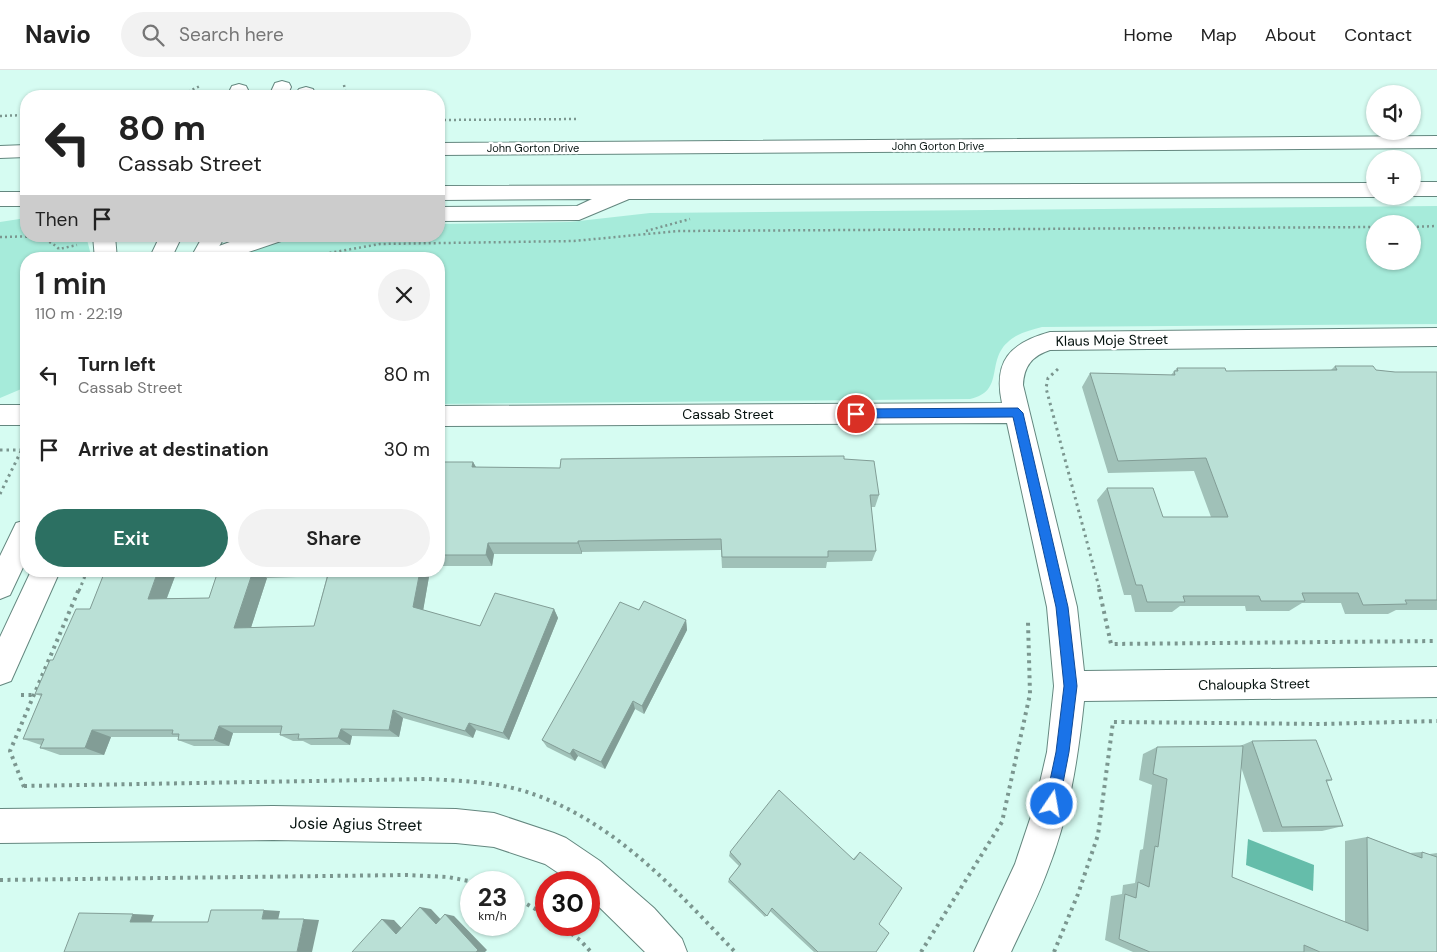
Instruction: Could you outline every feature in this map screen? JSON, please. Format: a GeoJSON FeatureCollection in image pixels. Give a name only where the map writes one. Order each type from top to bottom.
{"type":"FeatureCollection","features":[{"type":"Feature","properties":{"kind":"main road"},"geometry":{"type":"LineString","coordinates":[[0,134],[20,134]]}},
{"type":"Feature","properties":{"kind":"main road","name":"John Gorton Drive"},"geometry":{"type":"LineString","coordinates":[[445,149],[1437,142]]}},
{"type":"Feature","properties":{"kind":"main road"},"geometry":{"type":"LineString","coordinates":[[0,152],[20,152]]}},
{"type":"Feature","properties":{"kind":"main road"},"geometry":{"type":"LineString","coordinates":[[1421,190],[1437,189]]}},
{"type":"Feature","properties":{"kind":"main road"},"geometry":{"type":"LineString","coordinates":[[445,193],[1366,190]]}},
{"type":"Feature","properties":{"kind":"main road"},"geometry":{"type":"LineString","coordinates":[[445,214],[579,213],[634,191]]}},
{"type":"Feature","properties":{"kind":"main road"},"geometry":{"type":"LineString","coordinates":[[0,199],[20,199]]}},
{"type":"Feature","properties":{"kind":"main road"},"geometry":{"type":"LineString","coordinates":[[223,252],[252,242]]}},
{"type":"Feature","properties":{"kind":"main road","name":"Klaus Moje Street"},"geometry":{"type":"LineString","coordinates":[[992,952],[1030,870],[1052,804],[1063,752],[1070,686],[1062,607],[1011,385],[1011,374],[1015,363],[1029,348],[1050,341],[1437,337]]}},
{"type":"Feature","properties":{"kind":"main road","name":"Cassab Street"},"geometry":{"type":"LineString","coordinates":[[445,416],[1018,413]]}},
{"type":"Feature","properties":{"kind":"main road"},"geometry":{"type":"LineString","coordinates":[[0,415],[20,415]]}},
{"type":"Feature","properties":{"kind":"main road"},"geometry":{"type":"LineString","coordinates":[[0,586],[20,544]]}},
{"type":"Feature","properties":{"kind":"main road"},"geometry":{"type":"LineString","coordinates":[[0,670],[43,577]]}},
{"type":"Feature","properties":{"kind":"main road","name":"Chaloupka Street"},"geometry":{"type":"LineString","coordinates":[[1070,686],[1437,682]]}},
{"type":"Feature","properties":{"kind":"main road","name":"Josie Agius Street"},"geometry":{"type":"LineString","coordinates":[[0,826],[273,823],[456,826],[494,830],[554,850],[588,873],[641,921],[669,952]]}},
{"type":"Feature","properties":{"kind":"path"},"geometry":{"type":"LineString","coordinates":[[344,85],[345,90]]}},
{"type":"Feature","properties":{"kind":"path"},"geometry":{"type":"LineString","coordinates":[[192,90],[200,86]]}},
{"type":"Feature","properties":{"kind":"path"},"geometry":{"type":"LineString","coordinates":[[0,116],[20,115]]}},
{"type":"Feature","properties":{"kind":"path"},"geometry":{"type":"LineString","coordinates":[[445,120],[579,119]]}},
{"type":"Feature","properties":{"kind":"path"},"geometry":{"type":"LineString","coordinates":[[1421,226],[1437,226]]}},
{"type":"Feature","properties":{"kind":"path"},"geometry":{"type":"LineString","coordinates":[[335,252],[380,244],[574,241],[678,231],[1366,227]]}},
{"type":"Feature","properties":{"kind":"path"},"geometry":{"type":"LineString","coordinates":[[0,237],[20,237]]}},
{"type":"Feature","properties":{"kind":"path"},"geometry":{"type":"LineString","coordinates":[[52,242],[59,249]]}},
{"type":"Feature","properties":{"kind":"path"},"geometry":{"type":"LineString","coordinates":[[59,249],[105,244]]}},
{"type":"Feature","properties":{"kind":"path"},"geometry":{"type":"LineString","coordinates":[[1062,367],[1048,378],[1046,388],[1099,588],[1111,644],[1437,641]]}},
{"type":"Feature","properties":{"kind":"path"},"geometry":{"type":"LineString","coordinates":[[0,450],[20,450]]}},
{"type":"Feature","properties":{"kind":"path"},"geometry":{"type":"LineString","coordinates":[[0,494],[20,454]]}},
{"type":"Feature","properties":{"kind":"path"},"geometry":{"type":"LineString","coordinates":[[24,786],[10,751],[84,577]]}},
{"type":"Feature","properties":{"kind":"path"},"geometry":{"type":"LineString","coordinates":[[921,952],[1002,822],[1030,694],[1028,620]]}},
{"type":"Feature","properties":{"kind":"path"},"geometry":{"type":"LineString","coordinates":[[1054,952],[1078,894],[1098,835],[1113,722],[1322,724],[1437,721]]}},
{"type":"Feature","properties":{"kind":"path"},"geometry":{"type":"LineString","coordinates":[[0,880],[367,875],[416,876],[460,881]]}},
{"type":"Feature","properties":{"kind":"path"},"geometry":{"type":"LineString","coordinates":[[574,936],[591,952]]}},
{"type":"Feature","properties":{"kind":"shaded area"},"geometry":{"type":"Polygon","coordinates":[[[1437,206],[1437,324],[1042,327],[1020,334],[1009,341],[998,357],[992,382],[988,389],[981,395],[970,399],[445,404],[445,252],[250,252],[279,242],[445,242],[445,224],[570,222],[650,213],[1437,206]]]}},
{"type":"Feature","properties":{"kind":"shaded area"},"geometry":{"type":"Polygon","coordinates":[[[20,219],[20,242],[88,242],[90,252],[20,252],[20,390],[0,398],[0,222],[20,219]]]}},
{"type":"Feature","properties":{"kind":"shaded area"},"geometry":{"type":"Polygon","coordinates":[[[1248,839],[1314,865],[1313,891],[1246,865],[1248,839]]]}},
{"type":"Feature","properties":{"kind":"building"},"geometry":{"type":"Polygon","coordinates":[[[1335,366],[1373,366],[1376,370],[1395,372],[1437,372],[1437,600],[1405,600],[1407,604],[1363,605],[1358,593],[1302,593],[1305,601],[1261,601],[1259,596],[1183,596],[1185,602],[1147,602],[1142,585],[1136,585],[1107,488],[1153,488],[1163,517],[1228,517],[1206,458],[1118,461],[1090,373],[1175,375],[1174,371],[1178,371],[1177,368],[1225,368],[1226,371],[1337,370],[1335,366]]]}},
{"type":"Feature","properties":{"kind":"building"},"geometry":{"type":"Polygon","coordinates":[[[844,456],[844,459],[874,461],[879,495],[870,495],[876,551],[828,551],[828,557],[722,557],[721,539],[578,541],[578,543],[488,543],[486,555],[445,555],[445,462],[473,462],[472,467],[560,468],[561,459],[844,456]]]}},
{"type":"Feature","properties":{"kind":"building"},"geometry":{"type":"Polygon","coordinates":[[[103,577],[156,577],[148,599],[209,598],[216,577],[251,577],[234,628],[314,626],[327,577],[419,577],[413,607],[480,626],[495,593],[554,609],[503,733],[469,723],[465,731],[393,710],[389,730],[341,729],[338,738],[298,739],[299,734],[280,735],[282,726],[219,726],[214,740],[178,740],[179,734],[172,734],[173,730],[92,730],[85,748],[40,748],[44,739],[23,739],[42,694],[35,694],[76,609],[90,609],[103,577]]]}},
{"type":"Feature","properties":{"kind":"building"},"geometry":{"type":"Polygon","coordinates":[[[644,601],[686,620],[642,706],[633,701],[601,762],[573,749],[570,754],[542,740],[620,602],[639,610],[644,601]]]}},
{"type":"Feature","properties":{"kind":"building"},"geometry":{"type":"Polygon","coordinates":[[[1316,740],[1332,780],[1326,780],[1343,826],[1282,827],[1252,741],[1316,740]]]}},
{"type":"Feature","properties":{"kind":"building"},"geometry":{"type":"Polygon","coordinates":[[[1243,746],[1232,877],[1368,931],[1367,837],[1422,858],[1422,852],[1437,857],[1437,952],[1320,952],[1304,945],[1304,952],[1150,952],[1119,939],[1125,894],[1136,898],[1138,882],[1149,887],[1155,846],[1158,847],[1167,779],[1153,774],[1157,747],[1243,746]]]}},
{"type":"Feature","properties":{"kind":"building"},"geometry":{"type":"Polygon","coordinates":[[[779,790],[854,860],[860,852],[902,888],[879,924],[889,933],[876,952],[818,952],[772,908],[767,916],[729,879],[741,864],[730,852],[779,790]]]}},
{"type":"Feature","properties":{"kind":"building"},"geometry":{"type":"Polygon","coordinates":[[[420,907],[436,924],[445,914],[460,930],[460,936],[465,936],[478,950],[476,952],[352,952],[382,919],[396,934],[420,907]]]}},
{"type":"Feature","properties":{"kind":"building"},"geometry":{"type":"Polygon","coordinates":[[[211,910],[264,910],[262,919],[304,919],[297,952],[64,952],[79,913],[133,914],[130,922],[208,922],[211,910]]]}},
{"type":"Feature","properties":{"kind":"route"},"geometry":{"type":"LineString","coordinates":[[856,414],[1018,413],[1062,607],[1070,686],[1063,752],[1052,804]]}}]}
